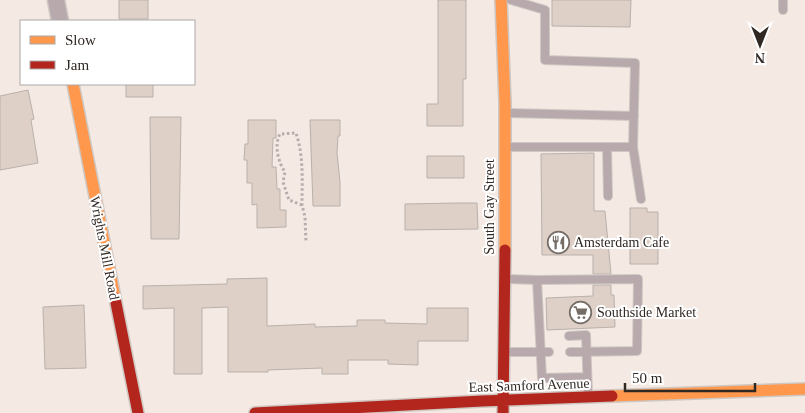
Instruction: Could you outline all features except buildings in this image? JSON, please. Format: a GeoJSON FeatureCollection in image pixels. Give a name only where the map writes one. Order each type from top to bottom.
{"type":"FeatureCollection","features":[{"type":"Feature","properties":{"kind":"street"},"geometry":{"type":"LineString","coordinates":[[56,0],[60,20]]}},
{"type":"Feature","properties":{"kind":"street","name":"South Gay Street"},"geometry":{"type":"LineString","coordinates":[[501,0],[504,42],[503,413]]}},
{"type":"Feature","properties":{"kind":"street","name":"Wrights Mill Road"},"geometry":{"type":"LineString","coordinates":[[73,85],[138,413]]}},
{"type":"Feature","properties":{"kind":"street","name":"East Samford Avenue"},"geometry":{"type":"LineString","coordinates":[[255,413],[503,400],[805,389]]}},
{"type":"Feature","properties":{"kind":"lane"},"geometry":{"type":"LineString","coordinates":[[511,0],[545,10],[544,60],[635,63],[633,147],[641,199]]}},
{"type":"Feature","properties":{"kind":"lane"},"geometry":{"type":"LineString","coordinates":[[783,0],[783,10]]}},
{"type":"Feature","properties":{"kind":"lane"},"geometry":{"type":"LineString","coordinates":[[504,113],[634,116]]}},
{"type":"Feature","properties":{"kind":"lane"},"geometry":{"type":"LineString","coordinates":[[504,147],[633,147]]}},
{"type":"Feature","properties":{"kind":"lane"},"geometry":{"type":"LineString","coordinates":[[607,148],[608,196]]}},
{"type":"Feature","properties":{"kind":"lane"},"geometry":{"type":"LineString","coordinates":[[504,278],[538,280],[638,279],[637,351],[570,352]]}},
{"type":"Feature","properties":{"kind":"lane"},"geometry":{"type":"LineString","coordinates":[[538,280],[542,378],[587,377]]}},
{"type":"Feature","properties":{"kind":"lane"},"geometry":{"type":"LineString","coordinates":[[569,336],[586,335],[588,398]]}},
{"type":"Feature","properties":{"kind":"lane"},"geometry":{"type":"LineString","coordinates":[[539,336],[548,336]]}},
{"type":"Feature","properties":{"kind":"lane"},"geometry":{"type":"LineString","coordinates":[[503,352],[549,352]]}},
{"type":"Feature","properties":{"kind":"path"},"geometry":{"type":"LineString","coordinates":[[302,205],[289,200],[283,182],[285,172],[280,165],[276,140],[280,134],[296,133],[301,146],[303,171],[302,205],[305,217],[306,242]]}},
{"type":"Feature","properties":{"kind":"traffic: slow"},"geometry":{"type":"LineString","coordinates":[[501,0],[505,103],[505,250]]}},
{"type":"Feature","properties":{"kind":"traffic: slow"},"geometry":{"type":"LineString","coordinates":[[73,85],[115,298]]}},
{"type":"Feature","properties":{"kind":"traffic: slow"},"geometry":{"type":"LineString","coordinates":[[612,396],[805,389]]}},
{"type":"Feature","properties":{"kind":"traffic: jam"},"geometry":{"type":"LineString","coordinates":[[503,413],[505,250]]}},
{"type":"Feature","properties":{"kind":"traffic: jam"},"geometry":{"type":"LineString","coordinates":[[115,298],[138,413]]}},
{"type":"Feature","properties":{"kind":"traffic: jam"},"geometry":{"type":"LineString","coordinates":[[255,413],[612,396]]}},
{"type":"Feature","properties":{"kind":"place","name":"Amsterdam Cafe"},"geometry":{"type":"Point","coordinates":[558,242]}},
{"type":"Feature","properties":{"kind":"place","name":"Southside Market"},"geometry":{"type":"Point","coordinates":[581,312]}}]}
